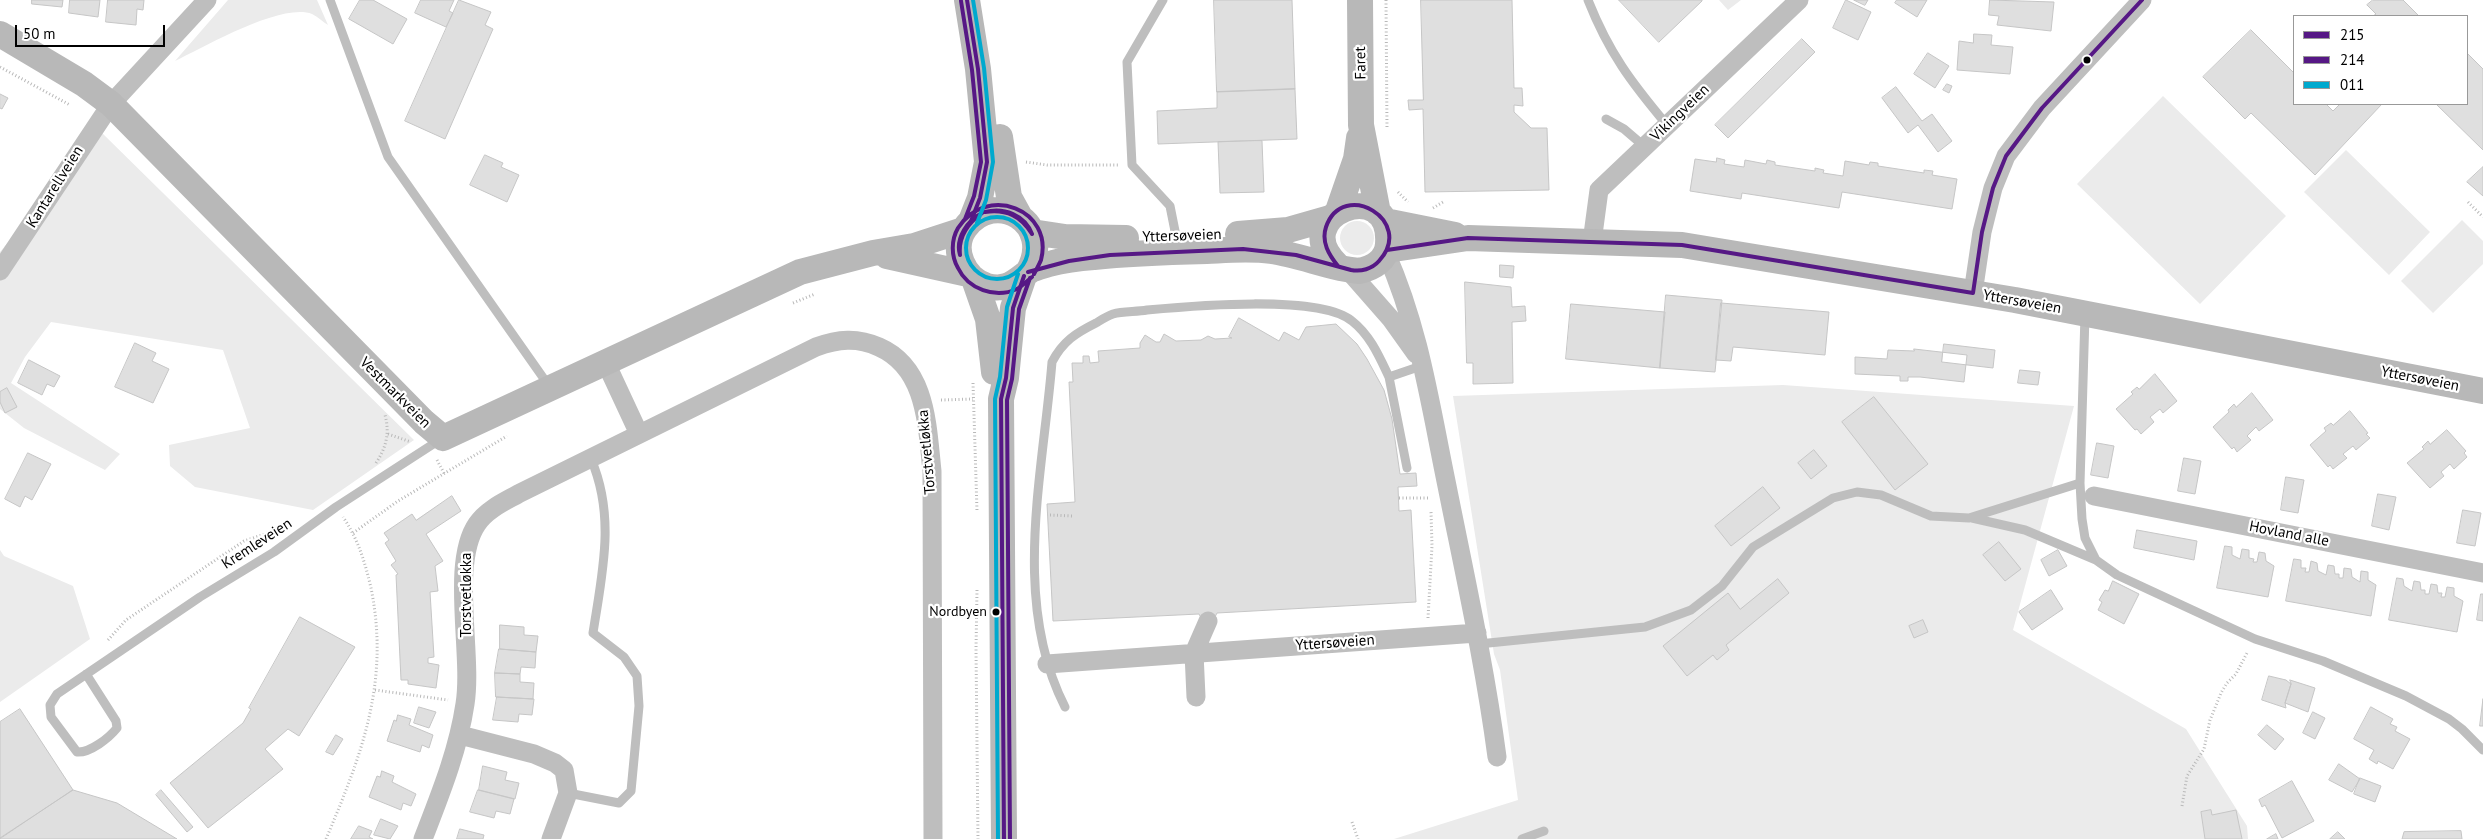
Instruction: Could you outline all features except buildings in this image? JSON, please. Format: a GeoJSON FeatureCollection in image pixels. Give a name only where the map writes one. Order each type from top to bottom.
{"type":"FeatureCollection","features":[{"type":"Feature","properties":{"kind":"main road"},"geometry":{"type":"LineString","coordinates":[[967,0],[978,69],[987,162],[980,198],[967,225],[959,253],[971,276],[988,319],[994,377],[1001,399]]}},
{"type":"Feature","properties":{"kind":"main road"},"geometry":{"type":"LineString","coordinates":[[979,0],[993,65],[1002,161],[1009,197],[1026,225],[1036,253],[1015,300],[1009,328],[1006,378],[1001,399],[1004,839]]}},
{"type":"Feature","properties":{"kind":"main road","name":"Faret"},"geometry":{"type":"LineString","coordinates":[[1360,0],[1362,125],[1381,217]]}},
{"type":"Feature","properties":{"kind":"main road","name":"Vestmarkveien"},"geometry":{"type":"LineString","coordinates":[[0,34],[84,84],[104,113],[424,422],[443,438],[495,415],[605,361],[800,272],[874,253],[914,246],[967,225]]}},
{"type":"Feature","properties":{"kind":"main road","name":"Faret"},"geometry":{"type":"LineString","coordinates":[[1334,214],[1356,159],[1362,125]]}},
{"type":"Feature","properties":{"kind":"main road"},"geometry":{"type":"LineString","coordinates":[[1357,205],[1368,207],[1381,217],[1389,231],[1387,252],[1379,262],[1370,268],[1359,271],[1343,268],[1330,258],[1325,248],[1324,227],[1334,214],[1357,205]]}},
{"type":"Feature","properties":{"kind":"main road"},"geometry":{"type":"LineString","coordinates":[[967,225],[981,214],[992,210],[1012,213],[1026,225]]}},
{"type":"Feature","properties":{"kind":"main road","name":"Yttersøveien"},"geometry":{"type":"LineString","coordinates":[[1026,225],[1103,239],[1270,233],[1288,230],[1334,214]]}},
{"type":"Feature","properties":{"kind":"main road","name":"Yttersøveien"},"geometry":{"type":"LineString","coordinates":[[1381,217],[1468,238]]}},
{"type":"Feature","properties":{"kind":"main road","name":"Yttersøveien"},"geometry":{"type":"LineString","coordinates":[[1387,252],[1468,238],[1682,245],[1973,293],[2483,391]]}},
{"type":"Feature","properties":{"kind":"main road","name":"Yttersøveien"},"geometry":{"type":"LineString","coordinates":[[1026,274],[1048,264],[1079,258],[1132,253],[1252,250],[1291,254],[1343,268]]}},
{"type":"Feature","properties":{"kind":"main road","name":"Vestmarkveien"},"geometry":{"type":"LineString","coordinates":[[874,253],[971,276]]}},
{"type":"Feature","properties":{"kind":"main road"},"geometry":{"type":"LineString","coordinates":[[971,276],[988,286],[999,287],[1010,285],[1026,274]]}},
{"type":"Feature","properties":{"kind":"street","name":"Kantarellveien"},"geometry":{"type":"LineString","coordinates":[[0,271],[104,113],[208,0]]}},
{"type":"Feature","properties":{"kind":"street","name":"Vikingveien"},"geometry":{"type":"LineString","coordinates":[[1592,242],[1599,190],[1799,0]]}},
{"type":"Feature","properties":{"kind":"street"},"geometry":{"type":"LineString","coordinates":[[1973,293],[1982,232],[1993,188],[2006,156],[2042,108],[2142,0]]}},
{"type":"Feature","properties":{"kind":"street"},"geometry":{"type":"LineString","coordinates":[[1387,252],[1408,306],[1424,365],[1486,678],[1497,757]]}},
{"type":"Feature","properties":{"kind":"street"},"geometry":{"type":"LineString","coordinates":[[1343,268],[1391,319],[1424,365]]}},
{"type":"Feature","properties":{"kind":"street","name":"Torstvetløkka"},"geometry":{"type":"LineString","coordinates":[[424,839],[458,746],[466,703],[468,664],[465,567],[467,545],[478,522],[492,509],[816,347],[836,340],[859,340],[887,350],[901,361],[912,375],[922,400],[932,471],[933,839]]}},
{"type":"Feature","properties":{"kind":"street"},"geometry":{"type":"LineString","coordinates":[[605,361],[639,434]]}},
{"type":"Feature","properties":{"kind":"street","name":"Hovland alle"},"geometry":{"type":"LineString","coordinates":[[2094,496],[2483,573]]}},
{"type":"Feature","properties":{"kind":"street"},"geometry":{"type":"LineString","coordinates":[[1196,697],[1194,653],[1208,621]]}},
{"type":"Feature","properties":{"kind":"street","name":"Yttersøveien"},"geometry":{"type":"LineString","coordinates":[[1047,664],[1427,636],[1478,638]]}},
{"type":"Feature","properties":{"kind":"street"},"geometry":{"type":"LineString","coordinates":[[460,735],[534,754],[555,762],[564,770],[568,793],[551,839]]}},
{"type":"Feature","properties":{"kind":"lane"},"geometry":{"type":"LineString","coordinates":[[330,0],[388,158],[550,387]]}},
{"type":"Feature","properties":{"kind":"lane"},"geometry":{"type":"LineString","coordinates":[[1162,0],[1127,62],[1132,164],[1170,206],[1176,236]]}},
{"type":"Feature","properties":{"kind":"lane"},"geometry":{"type":"LineString","coordinates":[[1588,0],[1615,57],[1632,84],[1667,125]]}},
{"type":"Feature","properties":{"kind":"lane"},"geometry":{"type":"LineString","coordinates":[[1606,119],[1624,129],[1644,147]]}},
{"type":"Feature","properties":{"kind":"lane"},"geometry":{"type":"LineString","coordinates":[[1065,707],[1054,685],[1043,652],[1034,561],[1034,519],[1041,478],[1052,362],[1059,349],[1071,336],[1112,314],[1184,306],[1244,303],[1328,310],[1351,320],[1373,343],[1389,377],[1407,468]]}},
{"type":"Feature","properties":{"kind":"lane"},"geometry":{"type":"LineString","coordinates":[[2085,314],[2080,483],[2085,538],[2096,560]]}},
{"type":"Feature","properties":{"kind":"lane"},"geometry":{"type":"LineString","coordinates":[[1389,377],[1424,365]]}},
{"type":"Feature","properties":{"kind":"lane","name":"Kremleveien"},"geometry":{"type":"LineString","coordinates":[[86,674],[116,721],[117,728],[112,735],[83,753],[77,752],[51,717],[50,704],[57,694],[86,674],[200,597],[274,552],[336,507],[443,438]]}},
{"type":"Feature","properties":{"kind":"lane"},"geometry":{"type":"LineString","coordinates":[[568,793],[619,803],[631,791],[639,706],[637,676],[632,667],[624,656],[593,633],[606,522],[600,481],[591,459]]}},
{"type":"Feature","properties":{"kind":"lane"},"geometry":{"type":"LineString","coordinates":[[1969,518],[2080,483]]}},
{"type":"Feature","properties":{"kind":"lane"},"geometry":{"type":"LineString","coordinates":[[1478,638],[1645,627],[1692,610],[1722,586],[1753,547],[1833,498],[1857,492],[1881,495],[1931,516],[1969,518],[2024,530],[2096,560],[2117,575],[2254,639],[2323,661],[2406,696],[2449,719],[2483,750]]}},
{"type":"Feature","properties":{"kind":"lane"},"geometry":{"type":"LineString","coordinates":[[1522,839],[1544,831]]}},
{"type":"Feature","properties":{"kind":"path"},"geometry":{"type":"LineString","coordinates":[[1386,0],[1387,136]]}},
{"type":"Feature","properties":{"kind":"path"},"geometry":{"type":"LineString","coordinates":[[0,67],[82,111],[104,113]]}},
{"type":"Feature","properties":{"kind":"path"},"geometry":{"type":"LineString","coordinates":[[1047,165],[1132,164]]}},
{"type":"Feature","properties":{"kind":"path"},"geometry":{"type":"LineString","coordinates":[[1395,189],[1408,204]]}},
{"type":"Feature","properties":{"kind":"path"},"geometry":{"type":"LineString","coordinates":[[1430,210],[1443,202]]}},
{"type":"Feature","properties":{"kind":"path"},"geometry":{"type":"LineString","coordinates":[[2468,202],[2483,217]]}},
{"type":"Feature","properties":{"kind":"path"},"geometry":{"type":"LineString","coordinates":[[787,305],[823,290]]}},
{"type":"Feature","properties":{"kind":"path"},"geometry":{"type":"LineString","coordinates":[[973,380],[977,519]]}},
{"type":"Feature","properties":{"kind":"path"},"geometry":{"type":"LineString","coordinates":[[922,400],[973,399]]}},
{"type":"Feature","properties":{"kind":"path"},"geometry":{"type":"LineString","coordinates":[[374,466],[383,453],[388,434],[386,416],[381,409]]}},
{"type":"Feature","properties":{"kind":"path"},"geometry":{"type":"LineString","coordinates":[[353,533],[398,501],[510,434]]}},
{"type":"Feature","properties":{"kind":"path"},"geometry":{"type":"LineString","coordinates":[[1427,636],[1432,546],[1429,490]]}},
{"type":"Feature","properties":{"kind":"path"},"geometry":{"type":"LineString","coordinates":[[1399,498],[1429,498]]}},
{"type":"Feature","properties":{"kind":"path"},"geometry":{"type":"LineString","coordinates":[[326,839],[347,789],[365,736],[375,690],[377,630],[367,569],[353,533],[336,507]]}},
{"type":"Feature","properties":{"kind":"path"},"geometry":{"type":"LineString","coordinates":[[105,644],[126,620],[244,541],[282,527]]}},
{"type":"Feature","properties":{"kind":"path"},"geometry":{"type":"LineString","coordinates":[[977,585],[978,839]]}},
{"type":"Feature","properties":{"kind":"path"},"geometry":{"type":"LineString","coordinates":[[2182,806],[2187,776],[2204,749],[2210,720],[2221,693],[2236,674],[2254,639]]}},
{"type":"Feature","properties":{"kind":"path"},"geometry":{"type":"LineString","coordinates":[[375,690],[466,703]]}},
{"type":"Feature","properties":{"kind":"path"},"geometry":{"type":"LineString","coordinates":[[1352,822],[1358,839]]}},
{"type":"Feature","properties":{"kind":"shaded area"},"geometry":{"type":"Polygon","coordinates":[[[228,0],[317,0],[328,25],[312,14],[299,12],[282,14],[243,28],[175,61],[228,0]]]}},
{"type":"Feature","properties":{"kind":"shaded area"},"geometry":{"type":"Polygon","coordinates":[[[1719,0],[1741,0],[1728,10],[1719,0]]]}},
{"type":"Feature","properties":{"kind":"shaded area"},"geometry":{"type":"Polygon","coordinates":[[[2163,96],[2286,216],[2200,304],[2077,184],[2163,96]]]}},
{"type":"Feature","properties":{"kind":"shaded area"},"geometry":{"type":"Polygon","coordinates":[[[100,131],[414,440],[313,510],[195,487],[170,466],[169,445],[250,428],[223,350],[51,322],[25,357],[11,383],[120,454],[105,470],[24,428],[0,409],[0,252],[100,131]]]}},
{"type":"Feature","properties":{"kind":"shaded area"},"geometry":{"type":"Polygon","coordinates":[[[2346,150],[2430,232],[2389,275],[2304,192],[2346,150]]]}},
{"type":"Feature","properties":{"kind":"shaded area"},"geometry":{"type":"Polygon","coordinates":[[[2462,220],[2483,241],[2483,264],[2433,313],[2401,281],[2462,220]]]}},
{"type":"Feature","properties":{"kind":"shaded area"},"geometry":{"type":"Polygon","coordinates":[[[1357,221],[1364,222],[1369,226],[1373,231],[1373,245],[1369,250],[1364,254],[1357,255],[1350,254],[1345,250],[1341,245],[1340,238],[1341,231],[1345,226],[1350,222],[1357,221]]]}},
{"type":"Feature","properties":{"kind":"shaded area"},"geometry":{"type":"Polygon","coordinates":[[[1783,385],[2074,406],[2013,630],[2186,729],[2247,826],[2248,839],[1394,839],[1518,800],[1500,670],[1494,654],[1453,396],[1783,385]]]}},
{"type":"Feature","properties":{"kind":"shaded area"},"geometry":{"type":"Polygon","coordinates":[[[0,550],[4,556],[73,586],[90,639],[0,702],[0,550]]]}},
{"type":"Feature","properties":{"kind":"transit line","name":"215"},"geometry":{"type":"LineString","coordinates":[[967,0],[978,69],[987,162],[980,198],[971,221]]}},
{"type":"Feature","properties":{"kind":"transit line","name":"011"},"geometry":{"type":"LineString","coordinates":[[973,0],[984,68],[993,162],[986,200],[977,223]]}},
{"type":"Feature","properties":{"kind":"transit line","name":"215"},"geometry":{"type":"LineString","coordinates":[[1387,250],[1468,238],[1682,245],[1973,293],[1982,232],[1993,188],[2006,156],[2042,108],[2142,0]]}},
{"type":"Feature","properties":{"kind":"transit line","name":"214"},"geometry":{"type":"LineString","coordinates":[[961,1],[972,70],[981,162],[974,196],[965,219]]}},
{"type":"Feature","properties":{"kind":"transit line","name":"214"},"geometry":{"type":"LineString","coordinates":[[1032,277],[1017,289],[1009,292],[991,292],[975,287],[968,282],[958,268],[954,258],[953,243],[958,228],[970,214],[985,207],[1000,205],[1015,208],[1028,216],[1038,228],[1042,242],[1041,260],[1034,274]]}},
{"type":"Feature","properties":{"kind":"transit line","name":"215"},"geometry":{"type":"LineString","coordinates":[[1028,272],[1069,261],[1110,255],[1243,249],[1296,255],[1355,271],[1362,270],[1376,264],[1388,246],[1389,232],[1383,220],[1373,211],[1360,206],[1347,206],[1335,213],[1326,227],[1325,243],[1338,266]]}},
{"type":"Feature","properties":{"kind":"transit line","name":"215"},"geometry":{"type":"LineString","coordinates":[[985,212],[993,211],[1013,215],[1032,234]]}},
{"type":"Feature","properties":{"kind":"transit line","name":"215"},"geometry":{"type":"LineString","coordinates":[[985,212],[999,211],[1013,214],[1029,227],[1032,234]]}},
{"type":"Feature","properties":{"kind":"transit line","name":"215"},"geometry":{"type":"LineString","coordinates":[[960,255],[959,242],[964,230],[972,220],[982,213]]}},
{"type":"Feature","properties":{"kind":"transit line","name":"215"},"geometry":{"type":"LineString","coordinates":[[960,255],[962,236],[972,221],[982,213]]}},
{"type":"Feature","properties":{"kind":"transit line","name":"011"},"geometry":{"type":"LineString","coordinates":[[991,217],[1003,217],[1019,226],[1026,236],[1028,248],[1026,260],[1019,270],[1003,279],[991,279],[980,274],[971,265],[966,254],[966,242],[971,231],[980,222],[991,217]]}},
{"type":"Feature","properties":{"kind":"transit line","name":"011"},"geometry":{"type":"LineString","coordinates":[[998,839],[995,399],[1000,377],[1007,307],[1018,274]]}},
{"type":"Feature","properties":{"kind":"transit line","name":"215"},"geometry":{"type":"LineString","coordinates":[[1004,839],[1001,399],[1006,378],[1013,308],[1024,276]]}},
{"type":"Feature","properties":{"kind":"transit line","name":"214"},"geometry":{"type":"LineString","coordinates":[[1010,839],[1007,400],[1012,379],[1019,309],[1030,278]]}},
{"type":"Feature","properties":{"kind":"place","name":"Nordbyen"},"geometry":{"type":"Point","coordinates":[996,612]}}]}
